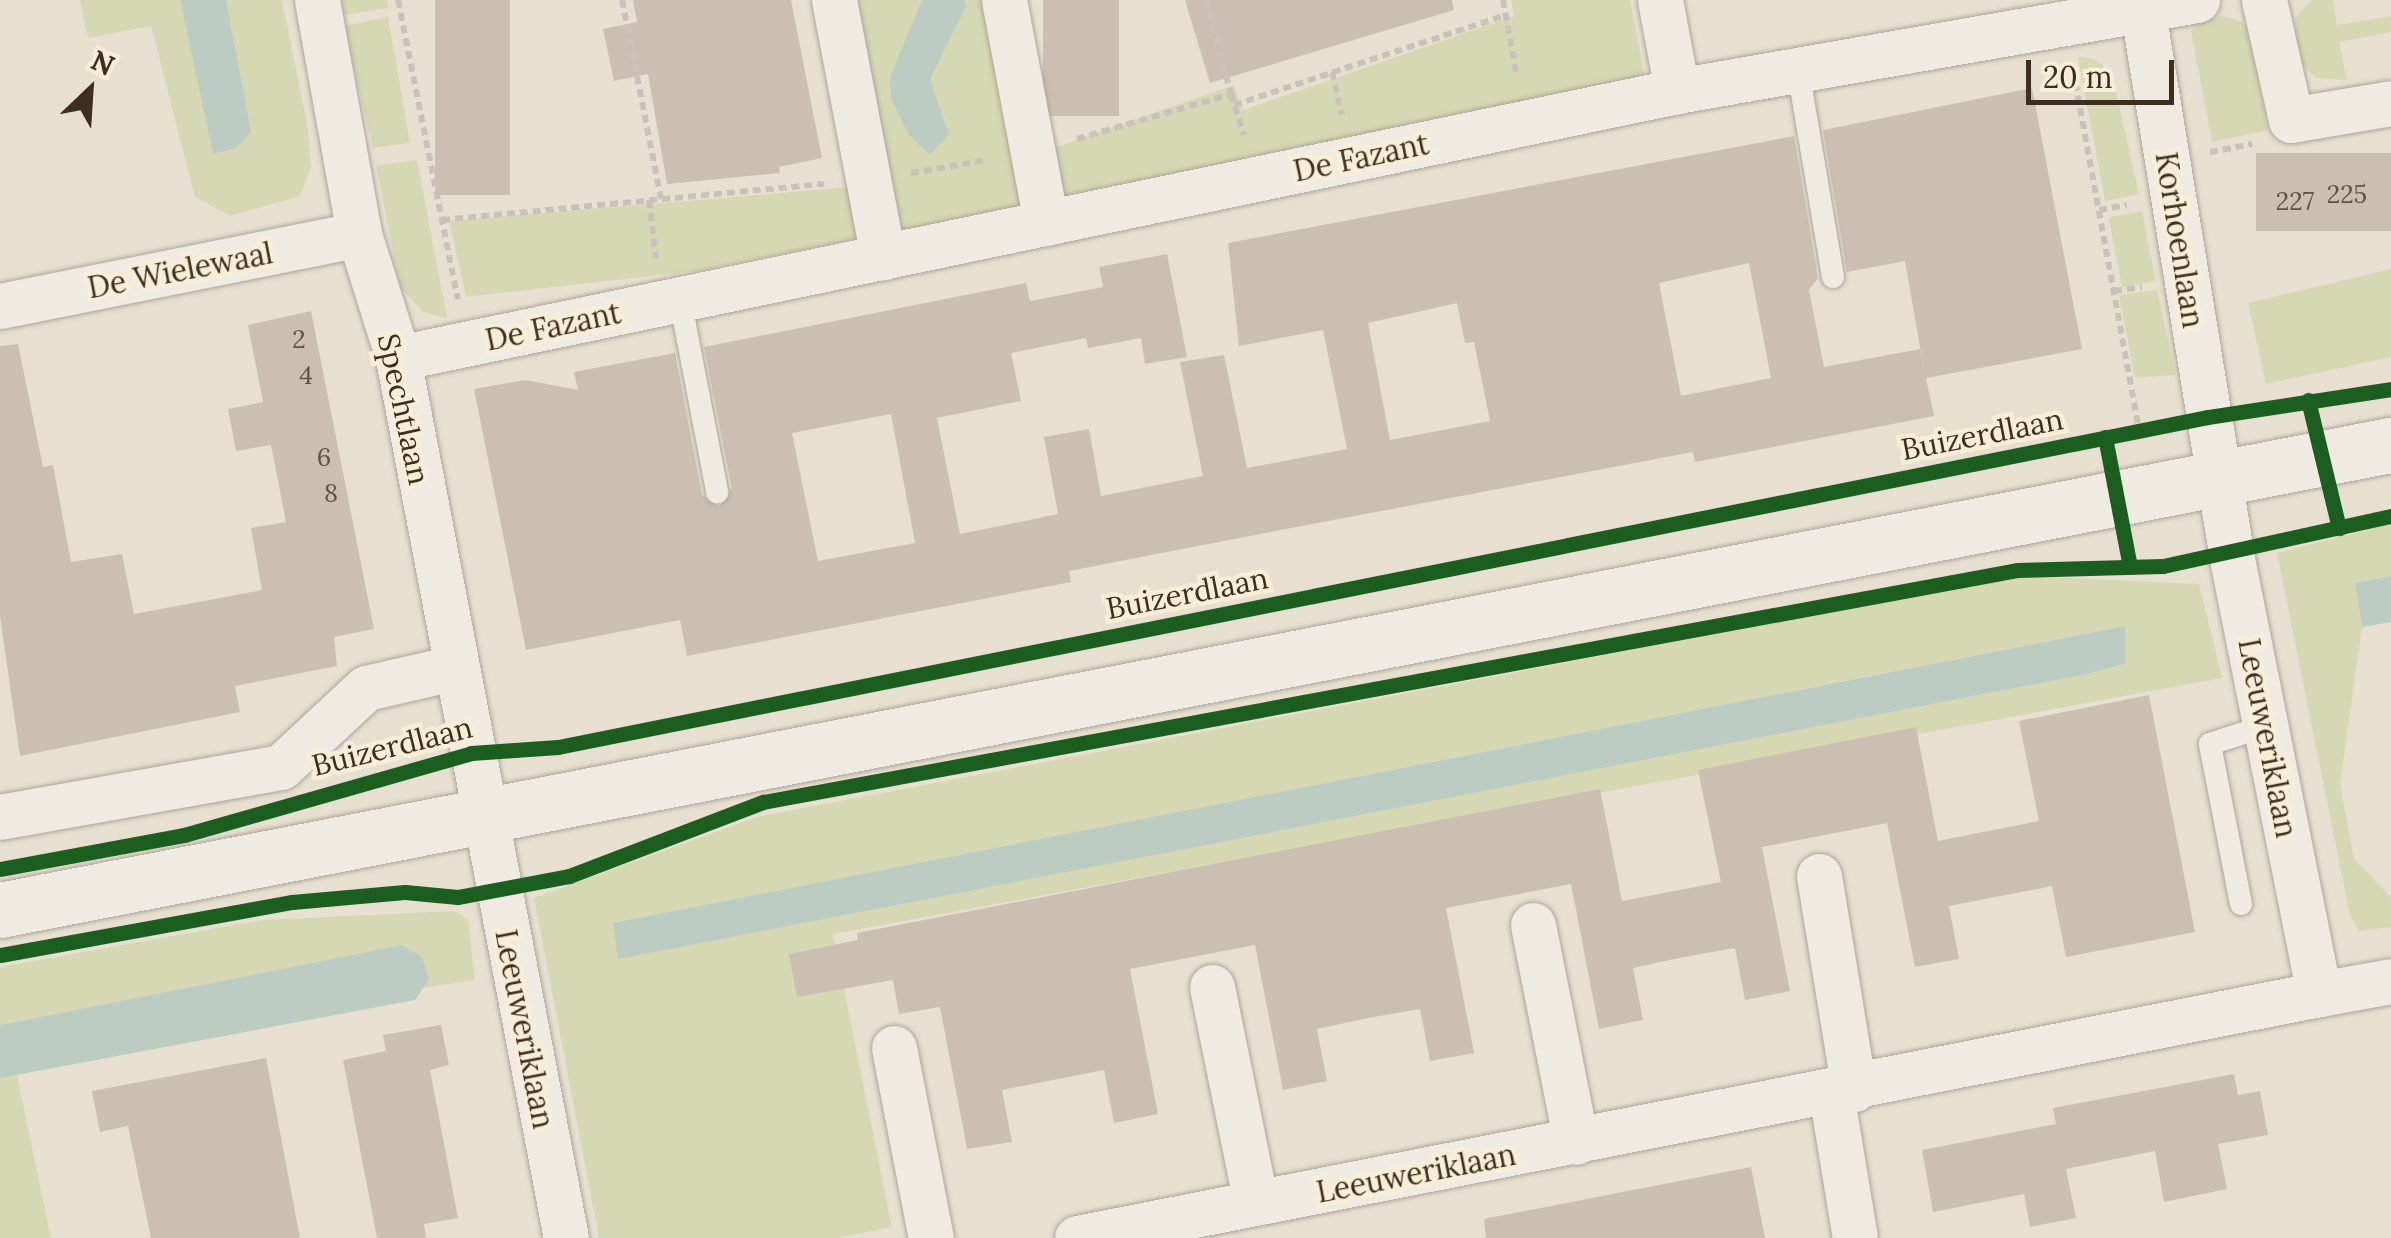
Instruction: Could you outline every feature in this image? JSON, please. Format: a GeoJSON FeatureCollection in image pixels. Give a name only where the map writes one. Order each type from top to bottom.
{"type":"FeatureCollection","features":[{"type":"Feature","properties":{"kind":"street","name":"Spechtlaan"},"geometry":{"type":"LineString","coordinates":[[317,0],[359,234],[398,358],[483,820]]}},
{"type":"Feature","properties":{"kind":"street"},"geometry":{"type":"LineString","coordinates":[[834,0],[884,257]]}},
{"type":"Feature","properties":{"kind":"street"},"geometry":{"type":"LineString","coordinates":[[1004,0],[1046,222]]}},
{"type":"Feature","properties":{"kind":"street"},"geometry":{"type":"LineString","coordinates":[[1660,0],[1677,91]]}},
{"type":"Feature","properties":{"kind":"street","name":"De Fazant"},"geometry":{"type":"LineString","coordinates":[[398,358],[1677,91],[2065,24],[2142,5],[2197,0]]}},
{"type":"Feature","properties":{"kind":"street"},"geometry":{"type":"LineString","coordinates":[[2264,0],[2291,120],[2391,103]]}},
{"type":"Feature","properties":{"kind":"street","name":"Korhoenlaan"},"geometry":{"type":"LineString","coordinates":[[2142,5],[2220,481]]}},
{"type":"Feature","properties":{"kind":"street","name":"De Wielewaal"},"geometry":{"type":"LineString","coordinates":[[0,306],[359,234]]}},
{"type":"Feature","properties":{"kind":"street"},"geometry":{"type":"LineString","coordinates":[[0,910],[483,820],[2391,445]]}},
{"type":"Feature","properties":{"kind":"street","name":"Leeuweriklaan"},"geometry":{"type":"LineString","coordinates":[[2220,481],[2319,994]]}},
{"type":"Feature","properties":{"kind":"street","name":"Buizerdlaan"},"geometry":{"type":"LineString","coordinates":[[0,817],[282,767],[366,688],[453,668]]}},
{"type":"Feature","properties":{"kind":"street","name":"Leeuweriklaan"},"geometry":{"type":"LineString","coordinates":[[483,820],[566,1238]]}},
{"type":"Feature","properties":{"kind":"street"},"geometry":{"type":"LineString","coordinates":[[1819,876],[1855,1238]]}},
{"type":"Feature","properties":{"kind":"street"},"geometry":{"type":"LineString","coordinates":[[1533,924],[1576,1142]]}},
{"type":"Feature","properties":{"kind":"street","name":"Leeuweriklaan"},"geometry":{"type":"LineString","coordinates":[[1077,1238],[2391,982]]}},
{"type":"Feature","properties":{"kind":"street"},"geometry":{"type":"LineString","coordinates":[[1212,987],[1256,1204]]}},
{"type":"Feature","properties":{"kind":"street"},"geometry":{"type":"LineString","coordinates":[[894,1048],[931,1238]]}},
{"type":"Feature","properties":{"kind":"lane"},"geometry":{"type":"LineString","coordinates":[[1798,70],[1833,277]]}},
{"type":"Feature","properties":{"kind":"lane"},"geometry":{"type":"LineString","coordinates":[[680,299],[718,492]]}},
{"type":"Feature","properties":{"kind":"lane"},"geometry":{"type":"LineString","coordinates":[[2241,904],[2210,744],[2266,726]]}},
{"type":"Feature","properties":{"kind":"path"},"geometry":{"type":"LineString","coordinates":[[398,0],[467,344]]}},
{"type":"Feature","properties":{"kind":"path"},"geometry":{"type":"LineString","coordinates":[[622,0],[662,199]]}},
{"type":"Feature","properties":{"kind":"path"},"geometry":{"type":"LineString","coordinates":[[1206,0],[1231,94]]}},
{"type":"Feature","properties":{"kind":"path"},"geometry":{"type":"LineString","coordinates":[[1503,0],[1526,122]]}},
{"type":"Feature","properties":{"kind":"path"},"geometry":{"type":"LineString","coordinates":[[1234,105],[1506,15]]}},
{"type":"Feature","properties":{"kind":"path"},"geometry":{"type":"LineString","coordinates":[[2065,24],[2139,430]]}},
{"type":"Feature","properties":{"kind":"path"},"geometry":{"type":"LineString","coordinates":[[2122,434],[2208,417]]}},
{"type":"Feature","properties":{"kind":"green space"},"geometry":{"type":"Polygon","coordinates":[[[80,0],[180,0],[213,154],[226,0],[282,0],[308,129],[311,167],[300,196],[230,216],[195,197],[151,26],[88,38],[80,0]]]}},
{"type":"Feature","properties":{"kind":"green space"},"geometry":{"type":"Polygon","coordinates":[[[340,0],[387,0],[388,8],[343,15],[340,0]]]}},
{"type":"Feature","properties":{"kind":"green space"},"geometry":{"type":"Polygon","coordinates":[[[854,0],[922,0],[891,98],[908,134],[946,123],[930,79],[964,0],[988,0],[1027,206],[898,231],[854,0]]]}},
{"type":"Feature","properties":{"kind":"green space"},"geometry":{"type":"Polygon","coordinates":[[[1511,0],[1630,0],[1646,85],[1064,199],[1054,148],[1234,85],[1243,110],[1514,16],[1511,0]]]}},
{"type":"Feature","properties":{"kind":"green space"},"geometry":{"type":"Polygon","coordinates":[[[2312,0],[2333,0],[2337,25],[2391,16],[2391,32],[2339,42],[2347,80],[2316,78],[2297,60],[2295,18],[2312,0]]]}},
{"type":"Feature","properties":{"kind":"green space"},"geometry":{"type":"Polygon","coordinates":[[[2224,16],[2248,25],[2268,130],[2212,142],[2191,31],[2203,20],[2224,16]]]}},
{"type":"Feature","properties":{"kind":"green space"},"geometry":{"type":"Polygon","coordinates":[[[388,17],[410,143],[373,148],[344,26],[388,17]]]}},
{"type":"Feature","properties":{"kind":"green space"},"geometry":{"type":"Polygon","coordinates":[[[2078,57],[2095,59],[2112,74],[2139,194],[2105,201],[2078,57]]]}},
{"type":"Feature","properties":{"kind":"green space"},"geometry":{"type":"Polygon","coordinates":[[[417,160],[447,318],[423,312],[400,287],[376,166],[417,160]]]}},
{"type":"Feature","properties":{"kind":"green space"},"geometry":{"type":"Polygon","coordinates":[[[852,187],[861,238],[696,271],[466,297],[449,221],[852,187]]]}},
{"type":"Feature","properties":{"kind":"green space"},"geometry":{"type":"Polygon","coordinates":[[[2142,211],[2156,281],[2122,287],[2109,217],[2142,211]]]}},
{"type":"Feature","properties":{"kind":"green space"},"geometry":{"type":"Polygon","coordinates":[[[2391,269],[2391,357],[2266,384],[2248,303],[2391,269]]]}},
{"type":"Feature","properties":{"kind":"green space"},"geometry":{"type":"Polygon","coordinates":[[[2157,290],[2176,375],[2135,378],[2119,295],[2157,290]]]}},
{"type":"Feature","properties":{"kind":"green space"},"geometry":{"type":"Polygon","coordinates":[[[2391,524],[2391,576],[2355,583],[2362,627],[2340,784],[2354,859],[2391,897],[2391,927],[2359,931],[2350,916],[2277,553],[2391,524]]]}},
{"type":"Feature","properties":{"kind":"green space"},"geometry":{"type":"Polygon","coordinates":[[[2019,576],[2199,584],[2222,678],[833,934],[892,1227],[838,1238],[599,1238],[534,898],[757,817],[2019,576]],[[2124,626],[614,923],[618,958],[2082,675],[2124,626]]]}},
{"type":"Feature","properties":{"kind":"green space"},"geometry":{"type":"Polygon","coordinates":[[[455,911],[468,919],[475,980],[423,988],[429,979],[402,945],[0,1025],[0,967],[263,920],[455,911]]]}},
{"type":"Feature","properties":{"kind":"green space"},"geometry":{"type":"Polygon","coordinates":[[[17,1075],[51,1238],[0,1238],[0,1078],[17,1075]]]}},
{"type":"Feature","properties":{"kind":"shaded area"},"geometry":{"type":"Polygon","coordinates":[[[180,0],[226,0],[251,132],[236,148],[213,154],[180,0]]]}},
{"type":"Feature","properties":{"kind":"shaded area"},"geometry":{"type":"Polygon","coordinates":[[[922,0],[964,0],[966,6],[930,79],[949,134],[930,155],[908,134],[891,98],[890,77],[922,0]]]}},
{"type":"Feature","properties":{"kind":"shaded area"},"geometry":{"type":"Polygon","coordinates":[[[2391,576],[2391,622],[2362,627],[2355,583],[2391,576]]]}},
{"type":"Feature","properties":{"kind":"shaded area"},"geometry":{"type":"Polygon","coordinates":[[[2125,626],[2125,664],[2082,675],[618,959],[613,923],[2125,626]]]}},
{"type":"Feature","properties":{"kind":"shaded area"},"geometry":{"type":"Polygon","coordinates":[[[402,945],[422,957],[429,979],[415,1000],[0,1078],[0,1025],[402,945]]]}},
{"type":"Feature","properties":{"kind":"building"},"geometry":{"type":"Polygon","coordinates":[[[435,0],[510,0],[510,195],[435,195],[435,0]]]}},
{"type":"Feature","properties":{"kind":"building"},"geometry":{"type":"Polygon","coordinates":[[[633,0],[791,0],[822,158],[779,167],[780,173],[667,184],[648,74],[614,81],[603,29],[637,22],[633,0]]]}},
{"type":"Feature","properties":{"kind":"building"},"geometry":{"type":"Polygon","coordinates":[[[1043,0],[1119,0],[1119,116],[1043,116],[1043,0]]]}},
{"type":"Feature","properties":{"kind":"building"},"geometry":{"type":"Polygon","coordinates":[[[1185,0],[1452,0],[1454,10],[1210,83],[1185,0]]]}},
{"type":"Feature","properties":{"kind":"building"},"geometry":{"type":"Polygon","coordinates":[[[2032,88],[2082,349],[1926,378],[1934,416],[1695,462],[1693,452],[1260,534],[1069,571],[1071,582],[687,656],[680,620],[526,650],[474,389],[525,380],[578,390],[574,372],[675,353],[702,495],[719,507],[732,489],[704,347],[1026,283],[1030,301],[1103,287],[1099,267],[1167,254],[1187,357],[1145,364],[1141,338],[1088,348],[1086,338],[1011,353],[1021,401],[937,418],[960,534],[1058,514],[1044,437],[1089,429],[1101,496],[1203,476],[1180,362],[1224,355],[1247,468],[1347,449],[1323,330],[1239,346],[1228,243],[1794,136],[1818,278],[1809,290],[1824,367],[1920,349],[1924,370],[1905,261],[1847,272],[1823,130],[2032,88]],[[1749,263],[1659,283],[1681,396],[1771,378],[1749,263]],[[1457,303],[1368,323],[1390,440],[1490,421],[1474,342],[1465,343],[1457,303]],[[891,414],[792,433],[818,561],[915,543],[891,414]]]}},
{"type":"Feature","properties":{"kind":"building"},"geometry":{"type":"Polygon","coordinates":[[[2256,153],[2391,153],[2391,231],[2256,231],[2256,153]]]}},
{"type":"Feature","properties":{"kind":"building"},"geometry":{"type":"Polygon","coordinates":[[[311,311],[374,629],[334,637],[337,666],[235,686],[240,712],[20,756],[0,616],[0,346],[18,344],[43,467],[53,465],[71,562],[122,554],[134,614],[262,590],[251,528],[286,522],[271,445],[236,451],[228,409],[263,402],[248,325],[311,311]]]}},
{"type":"Feature","properties":{"kind":"building"},"geometry":{"type":"Polygon","coordinates":[[[2149,695],[2195,932],[2066,957],[2052,886],[1949,906],[1959,959],[1915,967],[1887,823],[1762,847],[1790,991],[1745,1000],[1735,948],[1684,957],[1633,968],[1643,1020],[1599,1029],[1571,884],[1446,908],[1474,1053],[1430,1061],[1420,1009],[1368,1018],[1317,1029],[1327,1081],[1283,1090],[1255,945],[1130,969],[1158,1114],[1114,1123],[1104,1070],[1002,1090],[1012,1142],[967,1149],[940,1007],[899,1014],[893,980],[797,997],[789,954],[858,940],[857,933],[1600,789],[1622,901],[1721,882],[1698,770],[1916,727],[1938,841],[2039,821],[2019,721],[2149,695]]]}},
{"type":"Feature","properties":{"kind":"building"},"geometry":{"type":"Polygon","coordinates":[[[441,1025],[449,1065],[430,1070],[458,1218],[424,1224],[426,1238],[377,1238],[343,1060],[386,1051],[383,1035],[441,1025]]]}},
{"type":"Feature","properties":{"kind":"building"},"geometry":{"type":"Polygon","coordinates":[[[266,1058],[300,1238],[151,1238],[128,1126],[100,1132],[92,1091],[266,1058]]]}},
{"type":"Feature","properties":{"kind":"building"},"geometry":{"type":"Polygon","coordinates":[[[2234,1074],[2238,1095],[2260,1091],[2268,1135],[2218,1144],[2227,1189],[2164,1202],[2155,1151],[2066,1169],[2076,1218],[2030,1227],[2024,1194],[1933,1212],[1922,1150],[2056,1124],[2053,1108],[2234,1074]]]}},
{"type":"Feature","properties":{"kind":"building"},"geometry":{"type":"Polygon","coordinates":[[[1751,1167],[1765,1238],[1486,1238],[1484,1219],[1751,1167]]]}},
{"type":"Feature","properties":{"kind":"cycle path"},"geometry":{"type":"LineString","coordinates":[[0,869],[184,835],[471,753],[558,747],[2208,417],[2391,389]]}},
{"type":"Feature","properties":{"kind":"cycle path"},"geometry":{"type":"LineString","coordinates":[[2308,400],[2339,528]]}},
{"type":"Feature","properties":{"kind":"cycle path"},"geometry":{"type":"LineString","coordinates":[[2105,437],[2130,567]]}},
{"type":"Feature","properties":{"kind":"cycle path"},"geometry":{"type":"LineString","coordinates":[[0,955],[292,902],[405,892],[458,897],[569,876],[763,802],[2017,570],[2163,566],[2391,516]]}}]}
